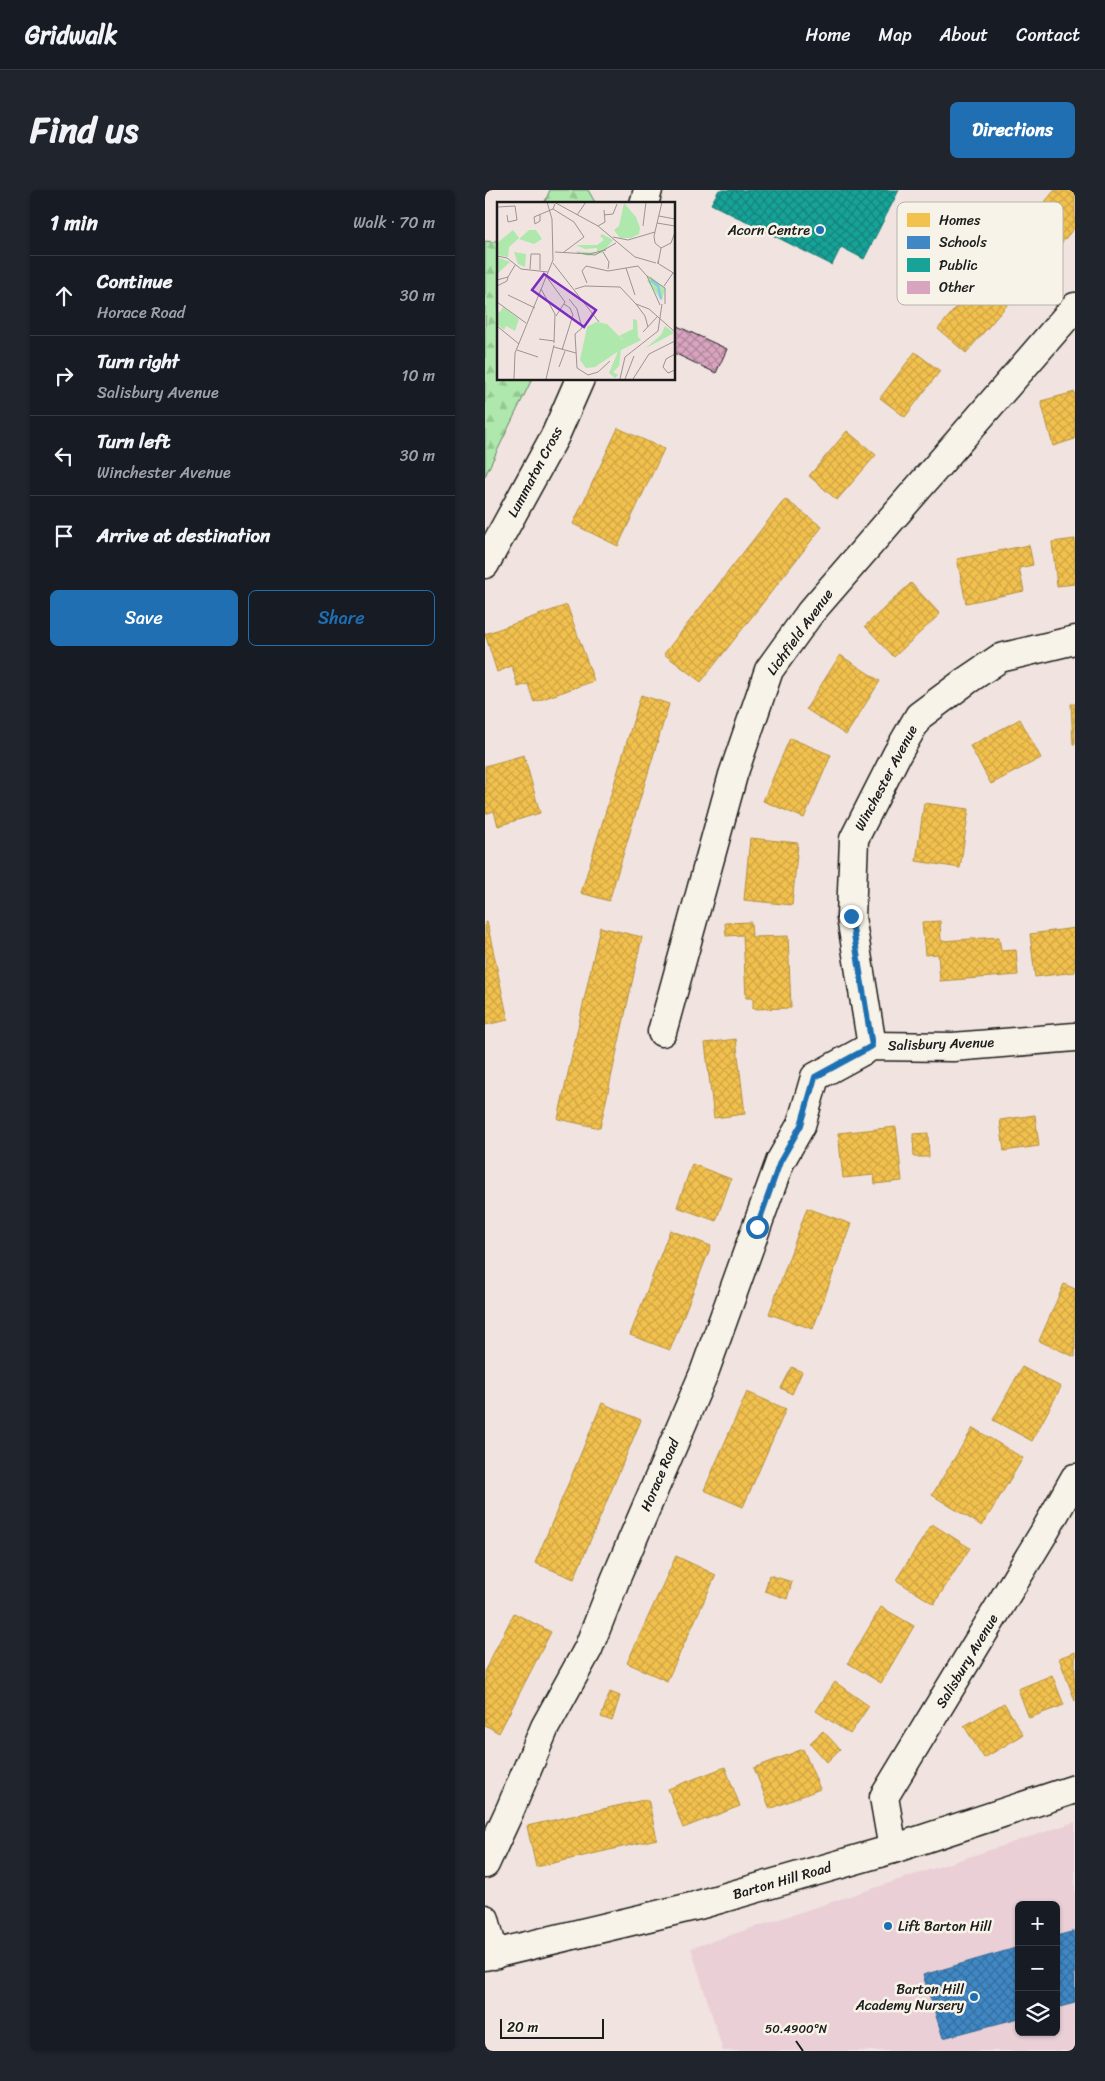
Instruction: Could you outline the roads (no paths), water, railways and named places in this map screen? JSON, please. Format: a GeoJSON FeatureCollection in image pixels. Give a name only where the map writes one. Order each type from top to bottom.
{"type":"FeatureCollection","features":[{"type":"Feature","properties":{"kind":"street","name":"Lichfield Avenue"},"geometry":{"type":"LineString","coordinates":[[662,1032],[733,775],[769,670],[810,613],[1075,308]]}},
{"type":"Feature","properties":{"kind":"street","name":"Lummaton Cross"},"geometry":{"type":"LineString","coordinates":[[485,564],[555,436],[580,380]]}},
{"type":"Feature","properties":{"kind":"street","name":"Winchester Avenue"},"geometry":{"type":"LineString","coordinates":[[872,1046],[851,916],[854,839],[897,754],[919,716],[965,681],[1001,658],[1075,640]]}},
{"type":"Feature","properties":{"kind":"street","name":"Salisbury Avenue"},"geometry":{"type":"LineString","coordinates":[[815,1077],[872,1046],[953,1046],[1075,1037]]}},
{"type":"Feature","properties":{"kind":"street","name":"Horace Road"},"geometry":{"type":"LineString","coordinates":[[485,1864],[545,1726],[588,1649],[703,1373],[780,1162],[801,1125],[815,1077]]}},
{"type":"Feature","properties":{"kind":"street","name":"Salisbury Avenue"},"geometry":{"type":"LineString","coordinates":[[893,1849],[883,1797],[1045,1531],[1075,1478]]}},
{"type":"Feature","properties":{"kind":"street","name":"Barton Hill Road"},"geometry":{"type":"LineString","coordinates":[[489,1955],[695,1906],[893,1849],[1075,1789]]}},
{"type":"Feature","properties":{"kind":"street"},"geometry":{"type":"LineString","coordinates":[[485,1919],[489,1955]]}},
{"type":"Feature","properties":{"kind":"place","name":"Acorn Centre"},"geometry":{"type":"Point","coordinates":[820,230]}},
{"type":"Feature","properties":{"kind":"place","name":"Lift Barton Hill"},"geometry":{"type":"Point","coordinates":[888,1926]}},
{"type":"Feature","properties":{"kind":"place","name":"Barton Hill Academy Nursery"},"geometry":{"type":"Point","coordinates":[974,1997]}}]}
